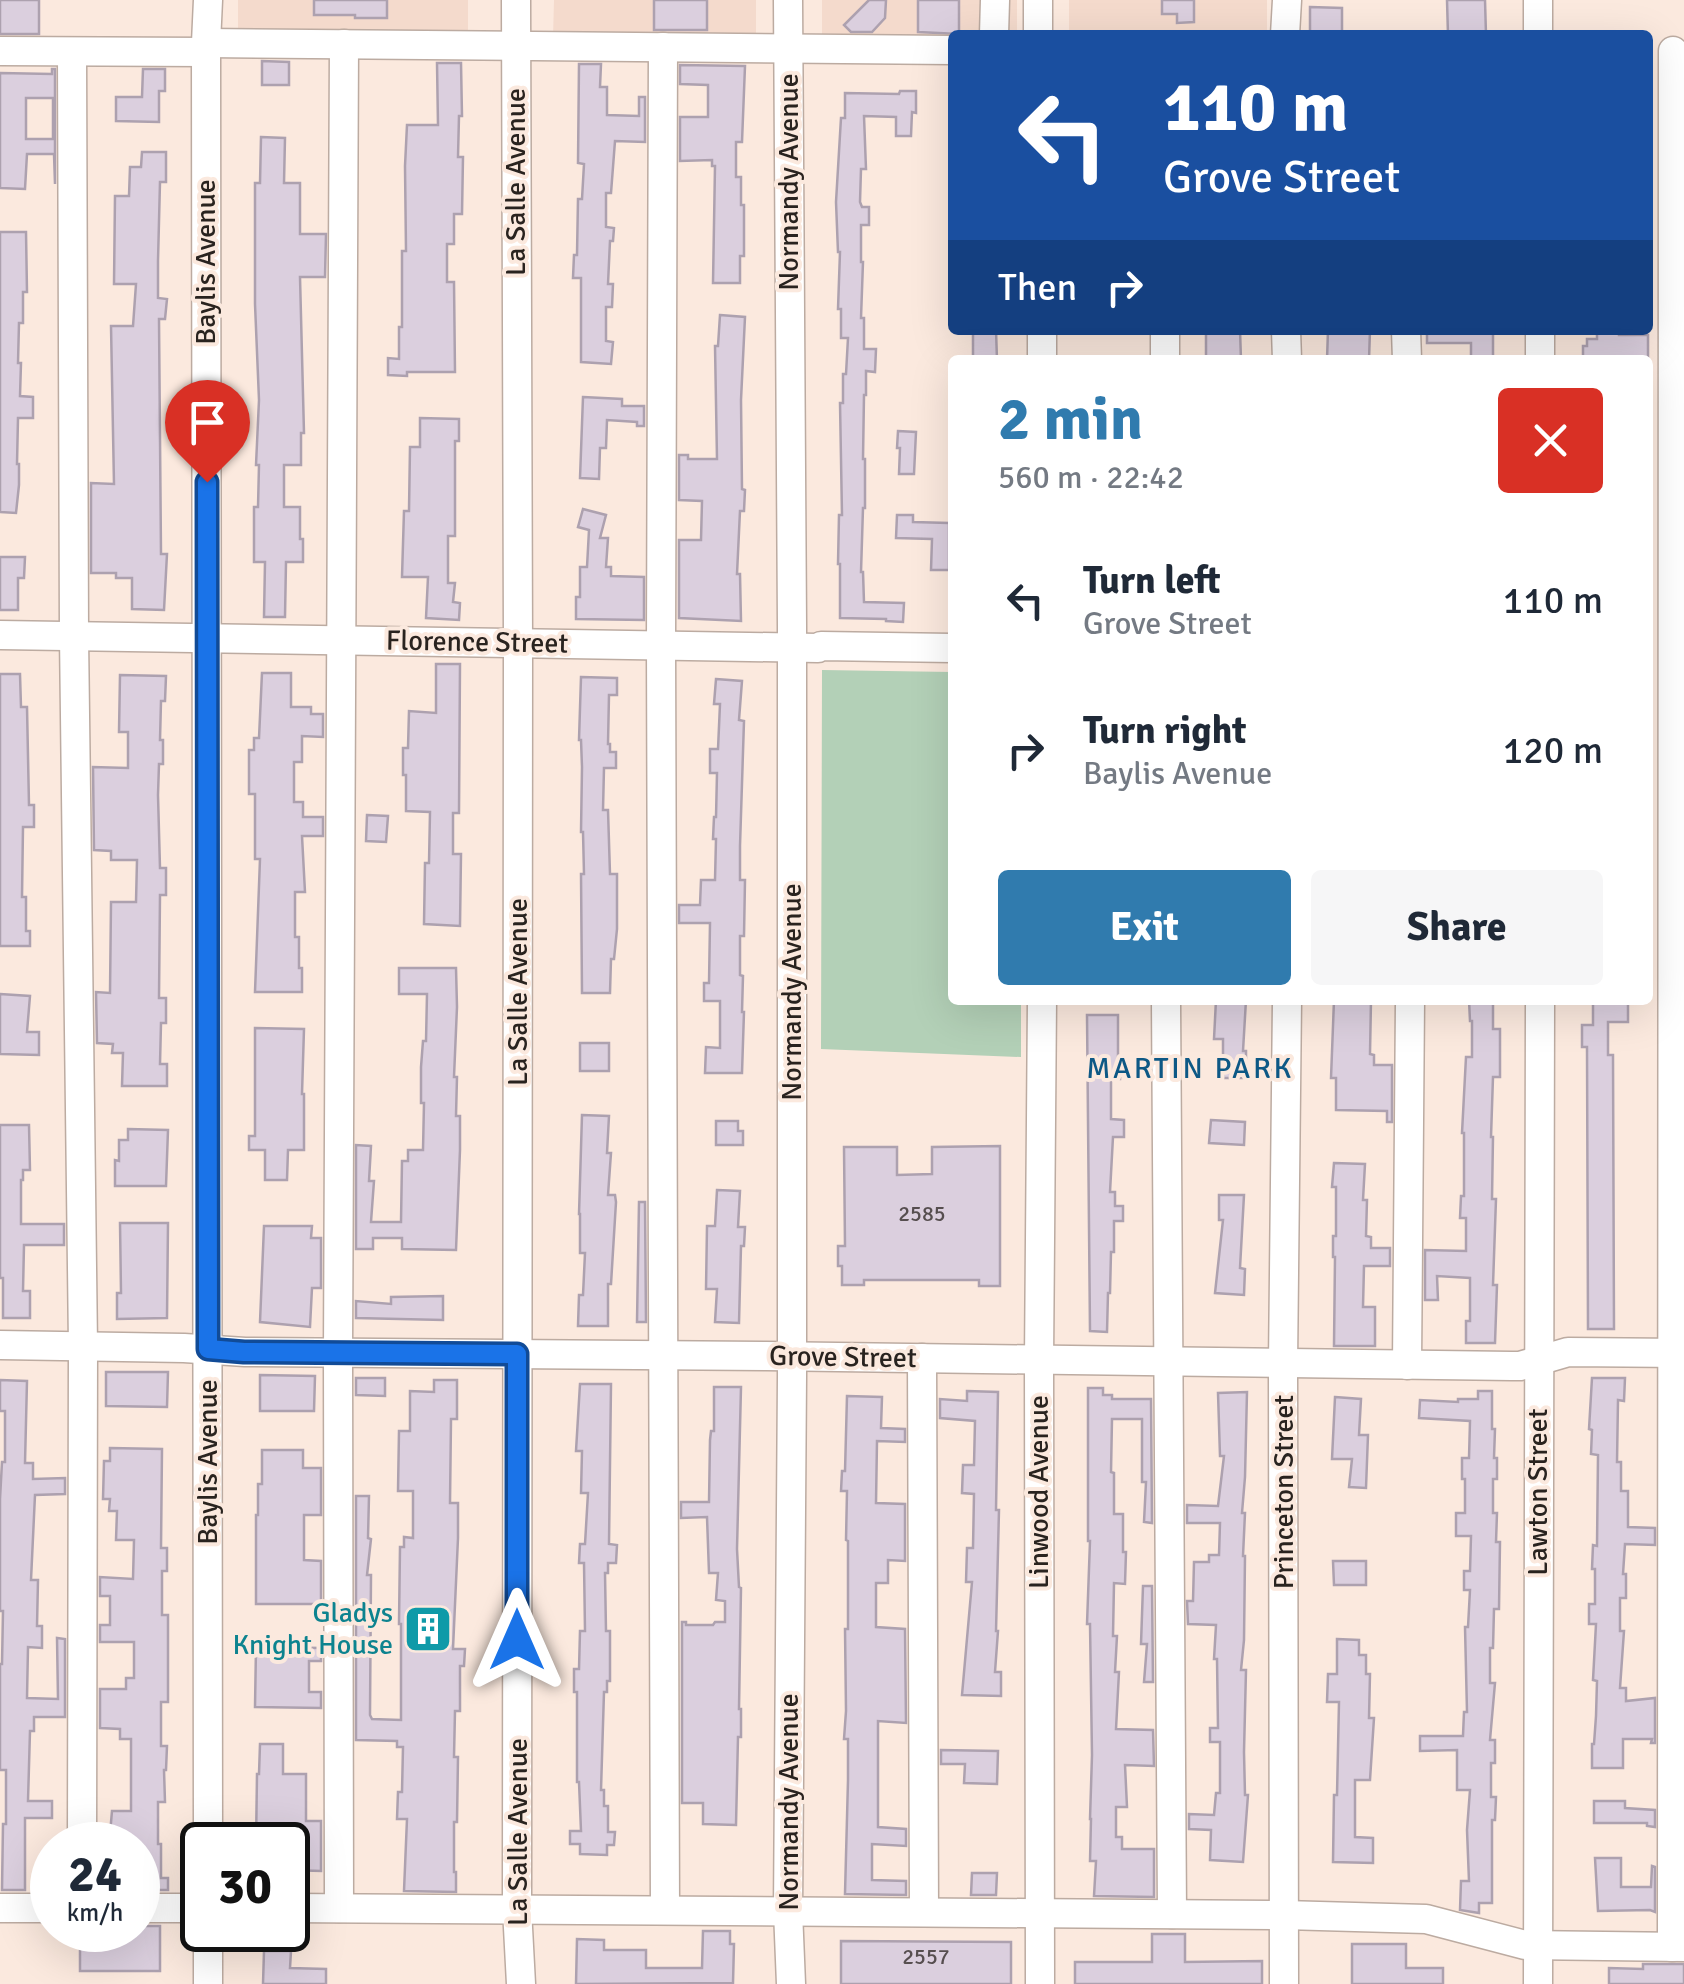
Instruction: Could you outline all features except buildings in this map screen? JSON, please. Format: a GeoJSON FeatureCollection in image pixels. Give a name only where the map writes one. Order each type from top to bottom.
{"type":"FeatureCollection","features":[{"type":"Feature","properties":{"kind":"street","name":"Baylis Avenue"},"geometry":{"type":"LineString","coordinates":[[208,0],[208,1822]]}},
{"type":"Feature","properties":{"kind":"street","name":"La Salle Avenue"},"geometry":{"type":"LineString","coordinates":[[516,0],[517,1908],[521,1984]]}},
{"type":"Feature","properties":{"kind":"street","name":"Normandy Avenue"},"geometry":{"type":"LineString","coordinates":[[788,0],[792,647],[788,1911],[791,1984]]}},
{"type":"Feature","properties":{"kind":"street"},"geometry":{"type":"LineString","coordinates":[[994,30],[995,0]]}},
{"type":"Feature","properties":{"kind":"street"},"geometry":{"type":"LineString","coordinates":[[1038,0],[1038,30]]}},
{"type":"Feature","properties":{"kind":"street"},"geometry":{"type":"LineString","coordinates":[[1284,30],[1287,0]]}},
{"type":"Feature","properties":{"kind":"street"},"geometry":{"type":"LineString","coordinates":[[1538,0],[1538,30]]}},
{"type":"Feature","properties":{"kind":"street"},"geometry":{"type":"LineString","coordinates":[[339,1908],[344,44]]}},
{"type":"Feature","properties":{"kind":"street"},"geometry":{"type":"LineString","coordinates":[[0,51],[344,44],[948,50]]}},
{"type":"Feature","properties":{"kind":"street"},"geometry":{"type":"LineString","coordinates":[[663,47],[664,1910]]}},
{"type":"Feature","properties":{"kind":"street"},"geometry":{"type":"LineString","coordinates":[[310,1908],[1426,1919],[1525,1945],[1678,1947],[1678,1353],[1668,655],[1668,51]]}},
{"type":"Feature","properties":{"kind":"street"},"geometry":{"type":"LineString","coordinates":[[72,52],[74,636],[84,1346],[82,1822]]}},
{"type":"Feature","properties":{"kind":"street","name":"Florence Street"},"geometry":{"type":"LineString","coordinates":[[0,634],[948,648]]}},
{"type":"Feature","properties":{"kind":"street","name":"Linwood Avenue"},"geometry":{"type":"LineString","coordinates":[[1040,1984],[1042,1005]]}},
{"type":"Feature","properties":{"kind":"street"},"geometry":{"type":"LineString","coordinates":[[1166,1005],[1172,1914]]}},
{"type":"Feature","properties":{"kind":"street","name":"Princeton Street"},"geometry":{"type":"LineString","coordinates":[[1284,1984],[1286,1005]]}},
{"type":"Feature","properties":{"kind":"street"},"geometry":{"type":"LineString","coordinates":[[1407,1365],[1410,1005]]}},
{"type":"Feature","properties":{"kind":"street","name":"Lawton Street"},"geometry":{"type":"LineString","coordinates":[[1538,1984],[1540,1005]]}},
{"type":"Feature","properties":{"kind":"street","name":"Grove Street"},"geometry":{"type":"LineString","coordinates":[[0,1345],[233,1352],[1520,1366],[1568,1352],[1678,1353]]}},
{"type":"Feature","properties":{"kind":"street"},"geometry":{"type":"LineString","coordinates":[[922,1358],[924,1912]]}},
{"type":"Feature","properties":{"kind":"street"},"geometry":{"type":"LineString","coordinates":[[0,1908],[30,1908]]}},
{"type":"Feature","properties":{"kind":"street"},"geometry":{"type":"LineString","coordinates":[[208,1952],[208,1984]]}},
{"type":"Feature","properties":{"kind":"shaded area"},"geometry":{"type":"Polygon","coordinates":[[[238,0],[468,0],[468,38],[238,38],[238,0]]]}},
{"type":"Feature","properties":{"kind":"shaded area"},"geometry":{"type":"Polygon","coordinates":[[[554,0],[756,0],[756,41],[553,38],[554,0]]]}},
{"type":"Feature","properties":{"kind":"shaded area"},"geometry":{"type":"Polygon","coordinates":[[[822,0],[1017,0],[1017,30],[948,30],[948,42],[822,41],[822,0]]]}},
{"type":"Feature","properties":{"kind":"shaded area"},"geometry":{"type":"Polygon","coordinates":[[[1069,0],[1267,0],[1267,30],[1069,30],[1069,0]]]}},
{"type":"Feature","properties":{"kind":"green space"},"geometry":{"type":"Polygon","coordinates":[[[822,670],[948,672],[948,1005],[1021,1005],[1021,1057],[821,1049],[822,670]]]}},
{"type":"Feature","properties":{"kind":"place","name":"Gladys Knight House"},"geometry":{"type":"Point","coordinates":[428,1629]}},
{"type":"Feature","properties":{"kind":"district","name":"MARTIN PARK"},"geometry":{"type":"Point","coordinates":[1190,1068]}},
{"type":"Feature","properties":{"kind":"route"},"geometry":{"type":"LineString","coordinates":[[207,482],[208,1349],[517,1354],[517,1640]]}}]}
